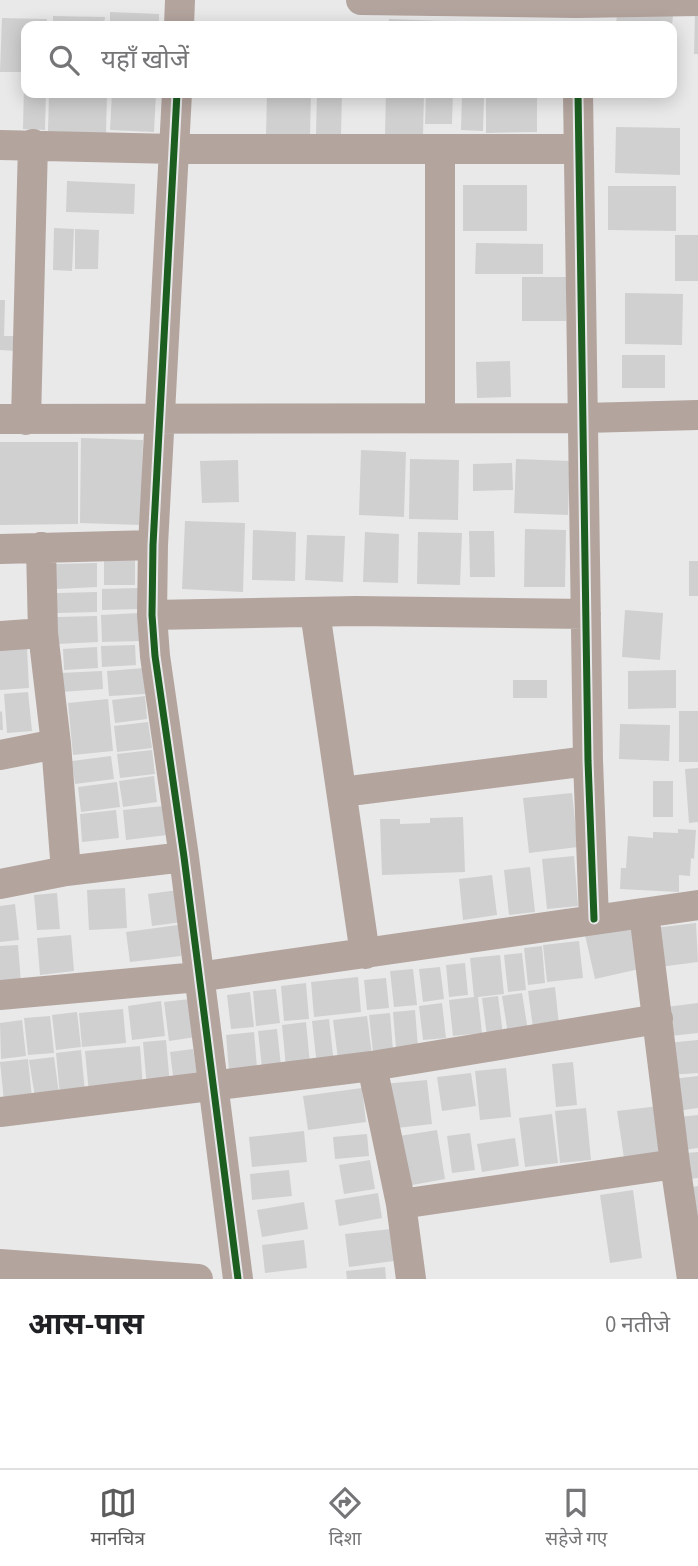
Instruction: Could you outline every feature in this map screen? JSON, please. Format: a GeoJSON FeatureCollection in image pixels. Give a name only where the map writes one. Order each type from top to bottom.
{"type":"FeatureCollection","features":[{"type":"Feature","properties":{"kind":"street"},"geometry":{"type":"LineString","coordinates":[[179,21],[180,0]]}},
{"type":"Feature","properties":{"kind":"street"},"geometry":{"type":"LineString","coordinates":[[361,0],[576,15],[698,1]]}},
{"type":"Feature","properties":{"kind":"street"},"geometry":{"type":"LineString","coordinates":[[177,98],[153,545],[152,615],[155,656],[184,857],[237,1279]]}},
{"type":"Feature","properties":{"kind":"street"},"geometry":{"type":"LineString","coordinates":[[578,98],[588,761],[594,919]]}},
{"type":"Feature","properties":{"kind":"street"},"geometry":{"type":"LineString","coordinates":[[33,144],[13,420],[584,418],[698,415]]}},
{"type":"Feature","properties":{"kind":"street"},"geometry":{"type":"LineString","coordinates":[[0,145],[175,149],[579,149]]}},
{"type":"Feature","properties":{"kind":"street"},"geometry":{"type":"LineString","coordinates":[[440,149],[440,418]]}},
{"type":"Feature","properties":{"kind":"street"},"geometry":{"type":"LineString","coordinates":[[0,549],[153,545]]}},
{"type":"Feature","properties":{"kind":"street"},"geometry":{"type":"LineString","coordinates":[[41,548],[43,633],[56,744],[66,871]]}},
{"type":"Feature","properties":{"kind":"street"},"geometry":{"type":"LineString","coordinates":[[152,615],[316,612],[586,614]]}},
{"type":"Feature","properties":{"kind":"street"},"geometry":{"type":"LineString","coordinates":[[316,612],[365,954]]}},
{"type":"Feature","properties":{"kind":"street"},"geometry":{"type":"LineString","coordinates":[[0,636],[43,633]]}},
{"type":"Feature","properties":{"kind":"street"},"geometry":{"type":"LineString","coordinates":[[0,755],[56,744]]}},
{"type":"Feature","properties":{"kind":"street"},"geometry":{"type":"LineString","coordinates":[[342,792],[588,761]]}},
{"type":"Feature","properties":{"kind":"street"},"geometry":{"type":"LineString","coordinates":[[0,884],[66,871],[184,857]]}},
{"type":"Feature","properties":{"kind":"street"},"geometry":{"type":"LineString","coordinates":[[0,996],[198,977],[698,905]]}},
{"type":"Feature","properties":{"kind":"street"},"geometry":{"type":"LineString","coordinates":[[643,913],[692,1279]]}},
{"type":"Feature","properties":{"kind":"street"},"geometry":{"type":"LineString","coordinates":[[0,1112],[372,1066],[658,1019]]}},
{"type":"Feature","properties":{"kind":"street"},"geometry":{"type":"LineString","coordinates":[[372,1066],[401,1204],[411,1279]]}},
{"type":"Feature","properties":{"kind":"street"},"geometry":{"type":"LineString","coordinates":[[401,1204],[675,1164]]}},
{"type":"Feature","properties":{"kind":"street"},"geometry":{"type":"LineString","coordinates":[[0,1264],[198,1279]]}},
{"type":"Feature","properties":{"kind":"building"},"geometry":{"type":"Polygon","coordinates":[[[695,11],[698,11],[698,54],[694,54],[695,11]]]}},
{"type":"Feature","properties":{"kind":"building"},"geometry":{"type":"Polygon","coordinates":[[[110,12],[159,14],[159,21],[110,21],[110,12]]]}},
{"type":"Feature","properties":{"kind":"building"},"geometry":{"type":"Polygon","coordinates":[[[617,13],[673,15],[672,21],[616,21],[617,13]]]}},
{"type":"Feature","properties":{"kind":"building"},"geometry":{"type":"Polygon","coordinates":[[[53,16],[105,17],[105,21],[53,21],[53,16]]]}},
{"type":"Feature","properties":{"kind":"building"},"geometry":{"type":"Polygon","coordinates":[[[2,18],[47,19],[21,21],[21,72],[0,72],[2,18]]]}},
{"type":"Feature","properties":{"kind":"building"},"geometry":{"type":"Polygon","coordinates":[[[389,19],[443,21],[389,21],[389,19]]]}},
{"type":"Feature","properties":{"kind":"building"},"geometry":{"type":"Polygon","coordinates":[[[24,98],[46,98],[45,130],[23,129],[24,98]]]}},
{"type":"Feature","properties":{"kind":"building"},"geometry":{"type":"Polygon","coordinates":[[[49,98],[107,98],[106,134],[48,132],[49,98]]]}},
{"type":"Feature","properties":{"kind":"building"},"geometry":{"type":"Polygon","coordinates":[[[112,98],[156,98],[154,132],[110,130],[112,98]]]}},
{"type":"Feature","properties":{"kind":"building"},"geometry":{"type":"Polygon","coordinates":[[[267,98],[311,98],[310,137],[266,136],[267,98]]]}},
{"type":"Feature","properties":{"kind":"building"},"geometry":{"type":"Polygon","coordinates":[[[317,98],[342,98],[341,135],[316,134],[317,98]]]}},
{"type":"Feature","properties":{"kind":"building"},"geometry":{"type":"Polygon","coordinates":[[[386,98],[424,98],[423,136],[385,134],[386,98]]]}},
{"type":"Feature","properties":{"kind":"building"},"geometry":{"type":"Polygon","coordinates":[[[426,98],[453,98],[452,124],[425,124],[426,98]]]}},
{"type":"Feature","properties":{"kind":"building"},"geometry":{"type":"Polygon","coordinates":[[[462,98],[484,98],[483,131],[461,130],[462,98]]]}},
{"type":"Feature","properties":{"kind":"building"},"geometry":{"type":"Polygon","coordinates":[[[486,98],[537,98],[537,132],[486,133],[486,98]]]}},
{"type":"Feature","properties":{"kind":"building"},"geometry":{"type":"Polygon","coordinates":[[[616,127],[680,128],[680,175],[615,173],[616,127]]]}},
{"type":"Feature","properties":{"kind":"building"},"geometry":{"type":"Polygon","coordinates":[[[67,181],[135,184],[134,214],[66,212],[67,181]]]}},
{"type":"Feature","properties":{"kind":"building"},"geometry":{"type":"Polygon","coordinates":[[[463,185],[527,185],[527,231],[463,231],[463,185]]]}},
{"type":"Feature","properties":{"kind":"building"},"geometry":{"type":"Polygon","coordinates":[[[608,186],[676,186],[676,231],[608,230],[608,186]]]}},
{"type":"Feature","properties":{"kind":"building"},"geometry":{"type":"Polygon","coordinates":[[[54,228],[74,229],[72,271],[53,270],[54,228]]]}},
{"type":"Feature","properties":{"kind":"building"},"geometry":{"type":"Polygon","coordinates":[[[75,229],[99,230],[98,269],[75,269],[75,229]]]}},
{"type":"Feature","properties":{"kind":"building"},"geometry":{"type":"Polygon","coordinates":[[[675,235],[698,235],[698,281],[675,281],[675,235]]]}},
{"type":"Feature","properties":{"kind":"building"},"geometry":{"type":"Polygon","coordinates":[[[476,243],[543,244],[543,274],[475,274],[476,243]]]}},
{"type":"Feature","properties":{"kind":"building"},"geometry":{"type":"Polygon","coordinates":[[[522,277],[566,277],[566,321],[522,321],[522,277]]]}},
{"type":"Feature","properties":{"kind":"building"},"geometry":{"type":"Polygon","coordinates":[[[625,293],[683,294],[682,345],[625,344],[625,293]]]}},
{"type":"Feature","properties":{"kind":"building"},"geometry":{"type":"Polygon","coordinates":[[[0,300],[5,300],[4,336],[17,336],[17,351],[0,350],[0,300]]]}},
{"type":"Feature","properties":{"kind":"building"},"geometry":{"type":"Polygon","coordinates":[[[622,355],[665,355],[665,388],[622,388],[622,355]]]}},
{"type":"Feature","properties":{"kind":"building"},"geometry":{"type":"Polygon","coordinates":[[[510,361],[511,397],[477,398],[476,362],[510,361]]]}},
{"type":"Feature","properties":{"kind":"building"},"geometry":{"type":"Polygon","coordinates":[[[81,438],[143,440],[141,525],[80,523],[81,438]]]}},
{"type":"Feature","properties":{"kind":"building"},"geometry":{"type":"Polygon","coordinates":[[[0,442],[78,442],[78,524],[0,525],[0,442]]]}},
{"type":"Feature","properties":{"kind":"building"},"geometry":{"type":"Polygon","coordinates":[[[361,450],[406,452],[404,517],[359,515],[361,450]]]}},
{"type":"Feature","properties":{"kind":"building"},"geometry":{"type":"Polygon","coordinates":[[[410,459],[459,460],[458,520],[409,519],[410,459]]]}},
{"type":"Feature","properties":{"kind":"building"},"geometry":{"type":"Polygon","coordinates":[[[516,459],[570,461],[568,515],[514,513],[516,459]]]}},
{"type":"Feature","properties":{"kind":"building"},"geometry":{"type":"Polygon","coordinates":[[[238,460],[239,502],[202,503],[200,461],[238,460]]]}},
{"type":"Feature","properties":{"kind":"building"},"geometry":{"type":"Polygon","coordinates":[[[512,463],[513,490],[473,491],[473,464],[512,463]]]}},
{"type":"Feature","properties":{"kind":"building"},"geometry":{"type":"Polygon","coordinates":[[[185,521],[245,523],[243,592],[182,589],[185,521]]]}},
{"type":"Feature","properties":{"kind":"building"},"geometry":{"type":"Polygon","coordinates":[[[525,529],[566,530],[565,587],[524,587],[525,529]]]}},
{"type":"Feature","properties":{"kind":"building"},"geometry":{"type":"Polygon","coordinates":[[[253,530],[296,532],[295,581],[252,580],[253,530]]]}},
{"type":"Feature","properties":{"kind":"building"},"geometry":{"type":"Polygon","coordinates":[[[469,531],[494,531],[495,577],[470,577],[469,531]]]}},
{"type":"Feature","properties":{"kind":"building"},"geometry":{"type":"Polygon","coordinates":[[[365,532],[399,534],[398,583],[363,582],[365,532]]]}},
{"type":"Feature","properties":{"kind":"building"},"geometry":{"type":"Polygon","coordinates":[[[418,532],[462,533],[460,585],[417,584],[418,532]]]}},
{"type":"Feature","properties":{"kind":"building"},"geometry":{"type":"Polygon","coordinates":[[[307,535],[345,536],[343,582],[305,580],[307,535]]]}},
{"type":"Feature","properties":{"kind":"building"},"geometry":{"type":"Polygon","coordinates":[[[135,559],[135,585],[104,585],[104,560],[135,559]]]}},
{"type":"Feature","properties":{"kind":"building"},"geometry":{"type":"Polygon","coordinates":[[[689,561],[698,561],[698,596],[689,596],[689,561]]]}},
{"type":"Feature","properties":{"kind":"building"},"geometry":{"type":"Polygon","coordinates":[[[97,563],[97,587],[56,589],[56,564],[97,563]]]}},
{"type":"Feature","properties":{"kind":"building"},"geometry":{"type":"Polygon","coordinates":[[[140,588],[141,609],[102,610],[102,589],[140,588]]]}},
{"type":"Feature","properties":{"kind":"building"},"geometry":{"type":"Polygon","coordinates":[[[97,592],[97,612],[57,613],[57,593],[97,592]]]}},
{"type":"Feature","properties":{"kind":"building"},"geometry":{"type":"Polygon","coordinates":[[[625,610],[663,613],[660,660],[622,657],[625,610]]]}},
{"type":"Feature","properties":{"kind":"building"},"geometry":{"type":"Polygon","coordinates":[[[139,613],[140,641],[102,642],[101,615],[139,613]]]}},
{"type":"Feature","properties":{"kind":"building"},"geometry":{"type":"Polygon","coordinates":[[[97,616],[98,642],[57,644],[57,617],[97,616]]]}},
{"type":"Feature","properties":{"kind":"building"},"geometry":{"type":"Polygon","coordinates":[[[135,645],[136,665],[102,667],[101,646],[135,645]]]}},
{"type":"Feature","properties":{"kind":"building"},"geometry":{"type":"Polygon","coordinates":[[[97,647],[98,668],[64,670],[63,649],[97,647]]]}},
{"type":"Feature","properties":{"kind":"building"},"geometry":{"type":"Polygon","coordinates":[[[27,648],[29,688],[0,690],[0,649],[27,648]]]}},
{"type":"Feature","properties":{"kind":"building"},"geometry":{"type":"Polygon","coordinates":[[[144,668],[146,694],[109,696],[107,671],[144,668]]]}},
{"type":"Feature","properties":{"kind":"building"},"geometry":{"type":"Polygon","coordinates":[[[676,670],[676,708],[628,709],[628,671],[676,670]]]}},
{"type":"Feature","properties":{"kind":"building"},"geometry":{"type":"Polygon","coordinates":[[[102,671],[103,689],[61,692],[60,673],[102,671]]]}},
{"type":"Feature","properties":{"kind":"building"},"geometry":{"type":"Polygon","coordinates":[[[513,680],[547,680],[547,698],[513,698],[513,680]]]}},
{"type":"Feature","properties":{"kind":"building"},"geometry":{"type":"Polygon","coordinates":[[[28,692],[32,731],[7,733],[4,694],[28,692]]]}},
{"type":"Feature","properties":{"kind":"building"},"geometry":{"type":"Polygon","coordinates":[[[145,696],[147,719],[115,723],[112,700],[145,696]]]}},
{"type":"Feature","properties":{"kind":"building"},"geometry":{"type":"Polygon","coordinates":[[[108,699],[113,751],[73,755],[68,703],[108,699]]]}},
{"type":"Feature","properties":{"kind":"building"},"geometry":{"type":"Polygon","coordinates":[[[2,711],[3,730],[0,730],[0,712],[2,711]]]}},
{"type":"Feature","properties":{"kind":"building"},"geometry":{"type":"Polygon","coordinates":[[[679,711],[698,711],[698,762],[679,762],[679,711]]]}},
{"type":"Feature","properties":{"kind":"building"},"geometry":{"type":"Polygon","coordinates":[[[148,722],[152,748],[117,752],[114,726],[148,722]]]}},
{"type":"Feature","properties":{"kind":"building"},"geometry":{"type":"Polygon","coordinates":[[[620,724],[670,725],[669,761],[619,759],[620,724]]]}},
{"type":"Feature","properties":{"kind":"building"},"geometry":{"type":"Polygon","coordinates":[[[152,750],[155,774],[120,778],[117,754],[152,750]]]}},
{"type":"Feature","properties":{"kind":"building"},"geometry":{"type":"Polygon","coordinates":[[[111,756],[114,779],[75,784],[72,761],[111,756]]]}},
{"type":"Feature","properties":{"kind":"building"},"geometry":{"type":"Polygon","coordinates":[[[698,768],[698,822],[689,823],[685,769],[698,768]]]}},
{"type":"Feature","properties":{"kind":"building"},"geometry":{"type":"Polygon","coordinates":[[[154,776],[157,802],[123,807],[119,781],[154,776]]]}},
{"type":"Feature","properties":{"kind":"building"},"geometry":{"type":"Polygon","coordinates":[[[653,781],[673,781],[673,817],[653,817],[653,781]]]}},
{"type":"Feature","properties":{"kind":"building"},"geometry":{"type":"Polygon","coordinates":[[[117,782],[120,807],[81,812],[78,787],[117,782]]]}},
{"type":"Feature","properties":{"kind":"building"},"geometry":{"type":"Polygon","coordinates":[[[572,793],[578,847],[529,853],[523,798],[572,793]]]}},
{"type":"Feature","properties":{"kind":"building"},"geometry":{"type":"Polygon","coordinates":[[[164,806],[167,835],[126,840],[123,810],[164,806]]]}},
{"type":"Feature","properties":{"kind":"building"},"geometry":{"type":"Polygon","coordinates":[[[116,810],[119,838],[82,842],[80,814],[116,810]]]}},
{"type":"Feature","properties":{"kind":"building"},"geometry":{"type":"Polygon","coordinates":[[[463,817],[465,872],[382,875],[380,819],[400,819],[400,824],[430,823],[430,818],[463,817]]]}},
{"type":"Feature","properties":{"kind":"building"},"geometry":{"type":"Polygon","coordinates":[[[678,829],[696,830],[690,876],[679,875],[679,892],[620,889],[621,868],[626,868],[628,836],[653,838],[653,832],[678,833],[678,829]]]}},
{"type":"Feature","properties":{"kind":"building"},"geometry":{"type":"Polygon","coordinates":[[[574,856],[578,906],[547,909],[542,859],[574,856]]]}},
{"type":"Feature","properties":{"kind":"building"},"geometry":{"type":"Polygon","coordinates":[[[530,867],[535,912],[509,915],[504,870],[530,867]]]}},
{"type":"Feature","properties":{"kind":"building"},"geometry":{"type":"Polygon","coordinates":[[[492,875],[497,915],[463,920],[459,879],[492,875]]]}},
{"type":"Feature","properties":{"kind":"building"},"geometry":{"type":"Polygon","coordinates":[[[125,888],[127,928],[89,930],[87,890],[125,888]]]}},
{"type":"Feature","properties":{"kind":"building"},"geometry":{"type":"Polygon","coordinates":[[[178,890],[182,922],[152,926],[148,894],[178,890]]]}},
{"type":"Feature","properties":{"kind":"building"},"geometry":{"type":"Polygon","coordinates":[[[57,893],[60,929],[37,930],[34,895],[57,893]]]}},
{"type":"Feature","properties":{"kind":"building"},"geometry":{"type":"Polygon","coordinates":[[[15,904],[19,940],[0,942],[0,906],[15,904]]]}},
{"type":"Feature","properties":{"kind":"building"},"geometry":{"type":"Polygon","coordinates":[[[637,923],[648,967],[595,979],[585,935],[637,923]]]}},
{"type":"Feature","properties":{"kind":"building"},"geometry":{"type":"Polygon","coordinates":[[[696,923],[698,962],[659,967],[654,928],[696,923]]]}},
{"type":"Feature","properties":{"kind":"building"},"geometry":{"type":"Polygon","coordinates":[[[178,925],[181,956],[130,962],[126,932],[178,925]]]}},
{"type":"Feature","properties":{"kind":"building"},"geometry":{"type":"Polygon","coordinates":[[[71,935],[74,971],[40,975],[37,938],[71,935]]]}},
{"type":"Feature","properties":{"kind":"building"},"geometry":{"type":"Polygon","coordinates":[[[579,941],[583,978],[547,982],[543,945],[579,941]]]}},
{"type":"Feature","properties":{"kind":"building"},"geometry":{"type":"Polygon","coordinates":[[[18,945],[21,983],[0,985],[0,946],[18,945]]]}},
{"type":"Feature","properties":{"kind":"building"},"geometry":{"type":"Polygon","coordinates":[[[542,946],[545,983],[528,985],[524,948],[542,946]]]}},
{"type":"Feature","properties":{"kind":"building"},"geometry":{"type":"Polygon","coordinates":[[[522,953],[526,990],[508,992],[504,955],[522,953]]]}},
{"type":"Feature","properties":{"kind":"building"},"geometry":{"type":"Polygon","coordinates":[[[500,955],[504,994],[478,997],[482,1033],[453,1036],[449,1000],[474,997],[470,958],[500,955]]]}},
{"type":"Feature","properties":{"kind":"building"},"geometry":{"type":"Polygon","coordinates":[[[465,963],[468,995],[449,997],[446,965],[465,963]]]}},
{"type":"Feature","properties":{"kind":"building"},"geometry":{"type":"Polygon","coordinates":[[[440,967],[444,999],[423,1002],[419,969],[440,967]]]}},
{"type":"Feature","properties":{"kind":"building"},"geometry":{"type":"Polygon","coordinates":[[[413,969],[417,1005],[394,1007],[390,971],[413,969]]]}},
{"type":"Feature","properties":{"kind":"building"},"geometry":{"type":"Polygon","coordinates":[[[358,977],[361,1012],[314,1017],[311,982],[358,977]]]}},
{"type":"Feature","properties":{"kind":"building"},"geometry":{"type":"Polygon","coordinates":[[[386,978],[389,1008],[367,1010],[364,980],[386,978]]]}},
{"type":"Feature","properties":{"kind":"building"},"geometry":{"type":"Polygon","coordinates":[[[306,983],[309,1019],[284,1021],[281,986],[306,983]]]}},
{"type":"Feature","properties":{"kind":"building"},"geometry":{"type":"Polygon","coordinates":[[[555,987],[559,1025],[533,1028],[528,991],[555,987]]]}},
{"type":"Feature","properties":{"kind":"building"},"geometry":{"type":"Polygon","coordinates":[[[276,989],[280,1023],[256,1026],[253,991],[276,989]]]}},
{"type":"Feature","properties":{"kind":"building"},"geometry":{"type":"Polygon","coordinates":[[[250,992],[254,1027],[231,1029],[227,995],[250,992]]]}},
{"type":"Feature","properties":{"kind":"building"},"geometry":{"type":"Polygon","coordinates":[[[522,993],[528,1031],[508,1034],[502,996],[522,993]]]}},
{"type":"Feature","properties":{"kind":"building"},"geometry":{"type":"Polygon","coordinates":[[[498,996],[503,1034],[487,1036],[482,998],[498,996]]]}},
{"type":"Feature","properties":{"kind":"building"},"geometry":{"type":"Polygon","coordinates":[[[190,999],[196,1037],[169,1041],[164,1002],[190,999]]]}},
{"type":"Feature","properties":{"kind":"building"},"geometry":{"type":"Polygon","coordinates":[[[161,1001],[165,1036],[132,1040],[128,1006],[161,1001]]]}},
{"type":"Feature","properties":{"kind":"building"},"geometry":{"type":"Polygon","coordinates":[[[442,1003],[446,1038],[423,1040],[419,1006],[442,1003]]]}},
{"type":"Feature","properties":{"kind":"building"},"geometry":{"type":"Polygon","coordinates":[[[698,1003],[698,1033],[670,1036],[666,1007],[698,1003]]]}},
{"type":"Feature","properties":{"kind":"building"},"geometry":{"type":"Polygon","coordinates":[[[123,1009],[126,1043],[82,1047],[79,1013],[123,1009]]]}},
{"type":"Feature","properties":{"kind":"building"},"geometry":{"type":"Polygon","coordinates":[[[415,1010],[418,1047],[396,1048],[393,1012],[415,1010]]]}},
{"type":"Feature","properties":{"kind":"building"},"geometry":{"type":"Polygon","coordinates":[[[77,1012],[81,1047],[56,1050],[52,1015],[77,1012]]]}},
{"type":"Feature","properties":{"kind":"building"},"geometry":{"type":"Polygon","coordinates":[[[390,1013],[393,1051],[373,1052],[369,1015],[390,1013]]]}},
{"type":"Feature","properties":{"kind":"building"},"geometry":{"type":"Polygon","coordinates":[[[50,1016],[54,1053],[28,1055],[24,1018],[50,1016]]]}},
{"type":"Feature","properties":{"kind":"building"},"geometry":{"type":"Polygon","coordinates":[[[367,1016],[372,1055],[338,1059],[333,1020],[367,1016]]]}},
{"type":"Feature","properties":{"kind":"building"},"geometry":{"type":"Polygon","coordinates":[[[329,1019],[334,1064],[317,1066],[312,1021],[329,1019]]]}},
{"type":"Feature","properties":{"kind":"building"},"geometry":{"type":"Polygon","coordinates":[[[22,1020],[26,1056],[1,1059],[0,1023],[22,1020]]]}},
{"type":"Feature","properties":{"kind":"building"},"geometry":{"type":"Polygon","coordinates":[[[306,1022],[310,1064],[286,1067],[282,1025],[306,1022]]]}},
{"type":"Feature","properties":{"kind":"building"},"geometry":{"type":"Polygon","coordinates":[[[277,1029],[281,1066],[262,1068],[258,1031],[277,1029]]]}},
{"type":"Feature","properties":{"kind":"building"},"geometry":{"type":"Polygon","coordinates":[[[254,1032],[257,1068],[229,1071],[226,1035],[254,1032]]]}},
{"type":"Feature","properties":{"kind":"building"},"geometry":{"type":"Polygon","coordinates":[[[166,1040],[170,1086],[147,1088],[143,1042],[166,1040]]]}},
{"type":"Feature","properties":{"kind":"building"},"geometry":{"type":"Polygon","coordinates":[[[698,1040],[698,1073],[669,1075],[666,1043],[698,1040]]]}},
{"type":"Feature","properties":{"kind":"building"},"geometry":{"type":"Polygon","coordinates":[[[140,1046],[143,1088],[89,1093],[85,1051],[140,1046]]]}},
{"type":"Feature","properties":{"kind":"building"},"geometry":{"type":"Polygon","coordinates":[[[193,1049],[198,1080],[174,1083],[170,1052],[193,1049]]]}},
{"type":"Feature","properties":{"kind":"building"},"geometry":{"type":"Polygon","coordinates":[[[81,1050],[85,1092],[60,1095],[56,1053],[81,1050]]]}},
{"type":"Feature","properties":{"kind":"building"},"geometry":{"type":"Polygon","coordinates":[[[54,1057],[59,1094],[35,1097],[29,1060],[54,1057]]]}},
{"type":"Feature","properties":{"kind":"building"},"geometry":{"type":"Polygon","coordinates":[[[28,1059],[32,1098],[4,1101],[0,1062],[28,1059]]]}},
{"type":"Feature","properties":{"kind":"building"},"geometry":{"type":"Polygon","coordinates":[[[573,1062],[577,1105],[556,1107],[552,1064],[573,1062]]]}},
{"type":"Feature","properties":{"kind":"building"},"geometry":{"type":"Polygon","coordinates":[[[506,1068],[511,1117],[480,1120],[475,1071],[506,1068]]]}},
{"type":"Feature","properties":{"kind":"building"},"geometry":{"type":"Polygon","coordinates":[[[471,1073],[476,1106],[442,1111],[437,1077],[471,1073]]]}},
{"type":"Feature","properties":{"kind":"building"},"geometry":{"type":"Polygon","coordinates":[[[698,1076],[698,1108],[677,1111],[673,1079],[698,1076]]]}},
{"type":"Feature","properties":{"kind":"building"},"geometry":{"type":"Polygon","coordinates":[[[427,1080],[432,1124],[388,1129],[383,1084],[427,1080]]]}},
{"type":"Feature","properties":{"kind":"building"},"geometry":{"type":"Polygon","coordinates":[[[362,1088],[366,1122],[308,1130],[303,1096],[362,1088]]]}},
{"type":"Feature","properties":{"kind":"building"},"geometry":{"type":"Polygon","coordinates":[[[659,1106],[666,1159],[625,1165],[617,1111],[659,1106]]]}},
{"type":"Feature","properties":{"kind":"building"},"geometry":{"type":"Polygon","coordinates":[[[586,1108],[591,1160],[560,1163],[555,1111],[586,1108]]]}},
{"type":"Feature","properties":{"kind":"building"},"geometry":{"type":"Polygon","coordinates":[[[552,1114],[558,1163],[525,1167],[519,1118],[552,1114]]]}},
{"type":"Feature","properties":{"kind":"building"},"geometry":{"type":"Polygon","coordinates":[[[698,1115],[698,1148],[684,1150],[679,1117],[698,1115]]]}},
{"type":"Feature","properties":{"kind":"building"},"geometry":{"type":"Polygon","coordinates":[[[437,1130],[445,1179],[407,1186],[399,1136],[437,1130]]]}},
{"type":"Feature","properties":{"kind":"building"},"geometry":{"type":"Polygon","coordinates":[[[304,1131],[307,1162],[252,1167],[249,1137],[304,1131]]]}},
{"type":"Feature","properties":{"kind":"building"},"geometry":{"type":"Polygon","coordinates":[[[470,1133],[475,1170],[452,1173],[447,1136],[470,1133]]]}},
{"type":"Feature","properties":{"kind":"building"},"geometry":{"type":"Polygon","coordinates":[[[367,1134],[369,1156],[335,1159],[333,1137],[367,1134]]]}},
{"type":"Feature","properties":{"kind":"building"},"geometry":{"type":"Polygon","coordinates":[[[515,1138],[519,1166],[482,1172],[477,1144],[515,1138]]]}},
{"type":"Feature","properties":{"kind":"building"},"geometry":{"type":"Polygon","coordinates":[[[698,1152],[698,1178],[688,1179],[686,1153],[698,1152]]]}},
{"type":"Feature","properties":{"kind":"building"},"geometry":{"type":"Polygon","coordinates":[[[370,1160],[375,1189],[344,1194],[339,1165],[370,1160]]]}},
{"type":"Feature","properties":{"kind":"building"},"geometry":{"type":"Polygon","coordinates":[[[289,1170],[292,1196],[252,1200],[250,1174],[289,1170]]]}},
{"type":"Feature","properties":{"kind":"building"},"geometry":{"type":"Polygon","coordinates":[[[698,1186],[698,1223],[687,1188],[698,1186]]]}},
{"type":"Feature","properties":{"kind":"building"},"geometry":{"type":"Polygon","coordinates":[[[633,1190],[642,1258],[610,1263],[600,1195],[633,1190]]]}},
{"type":"Feature","properties":{"kind":"building"},"geometry":{"type":"Polygon","coordinates":[[[378,1193],[382,1218],[339,1226],[335,1200],[378,1193]]]}},
{"type":"Feature","properties":{"kind":"building"},"geometry":{"type":"Polygon","coordinates":[[[304,1202],[308,1229],[262,1237],[257,1210],[304,1202]]]}},
{"type":"Feature","properties":{"kind":"building"},"geometry":{"type":"Polygon","coordinates":[[[391,1229],[394,1261],[349,1267],[345,1234],[391,1229]]]}},
{"type":"Feature","properties":{"kind":"building"},"geometry":{"type":"Polygon","coordinates":[[[304,1240],[307,1268],[265,1273],[262,1245],[304,1240]]]}},
{"type":"Feature","properties":{"kind":"building"},"geometry":{"type":"Polygon","coordinates":[[[385,1267],[386,1279],[347,1279],[346,1271],[385,1267]]]}},
{"type":"Feature","properties":{"kind":"cycle path"},"geometry":{"type":"LineString","coordinates":[[177,98],[153,545],[152,615],[155,656],[184,857],[238,1279]]}},
{"type":"Feature","properties":{"kind":"cycle path"},"geometry":{"type":"LineString","coordinates":[[578,98],[588,761],[594,919]]}}]}
